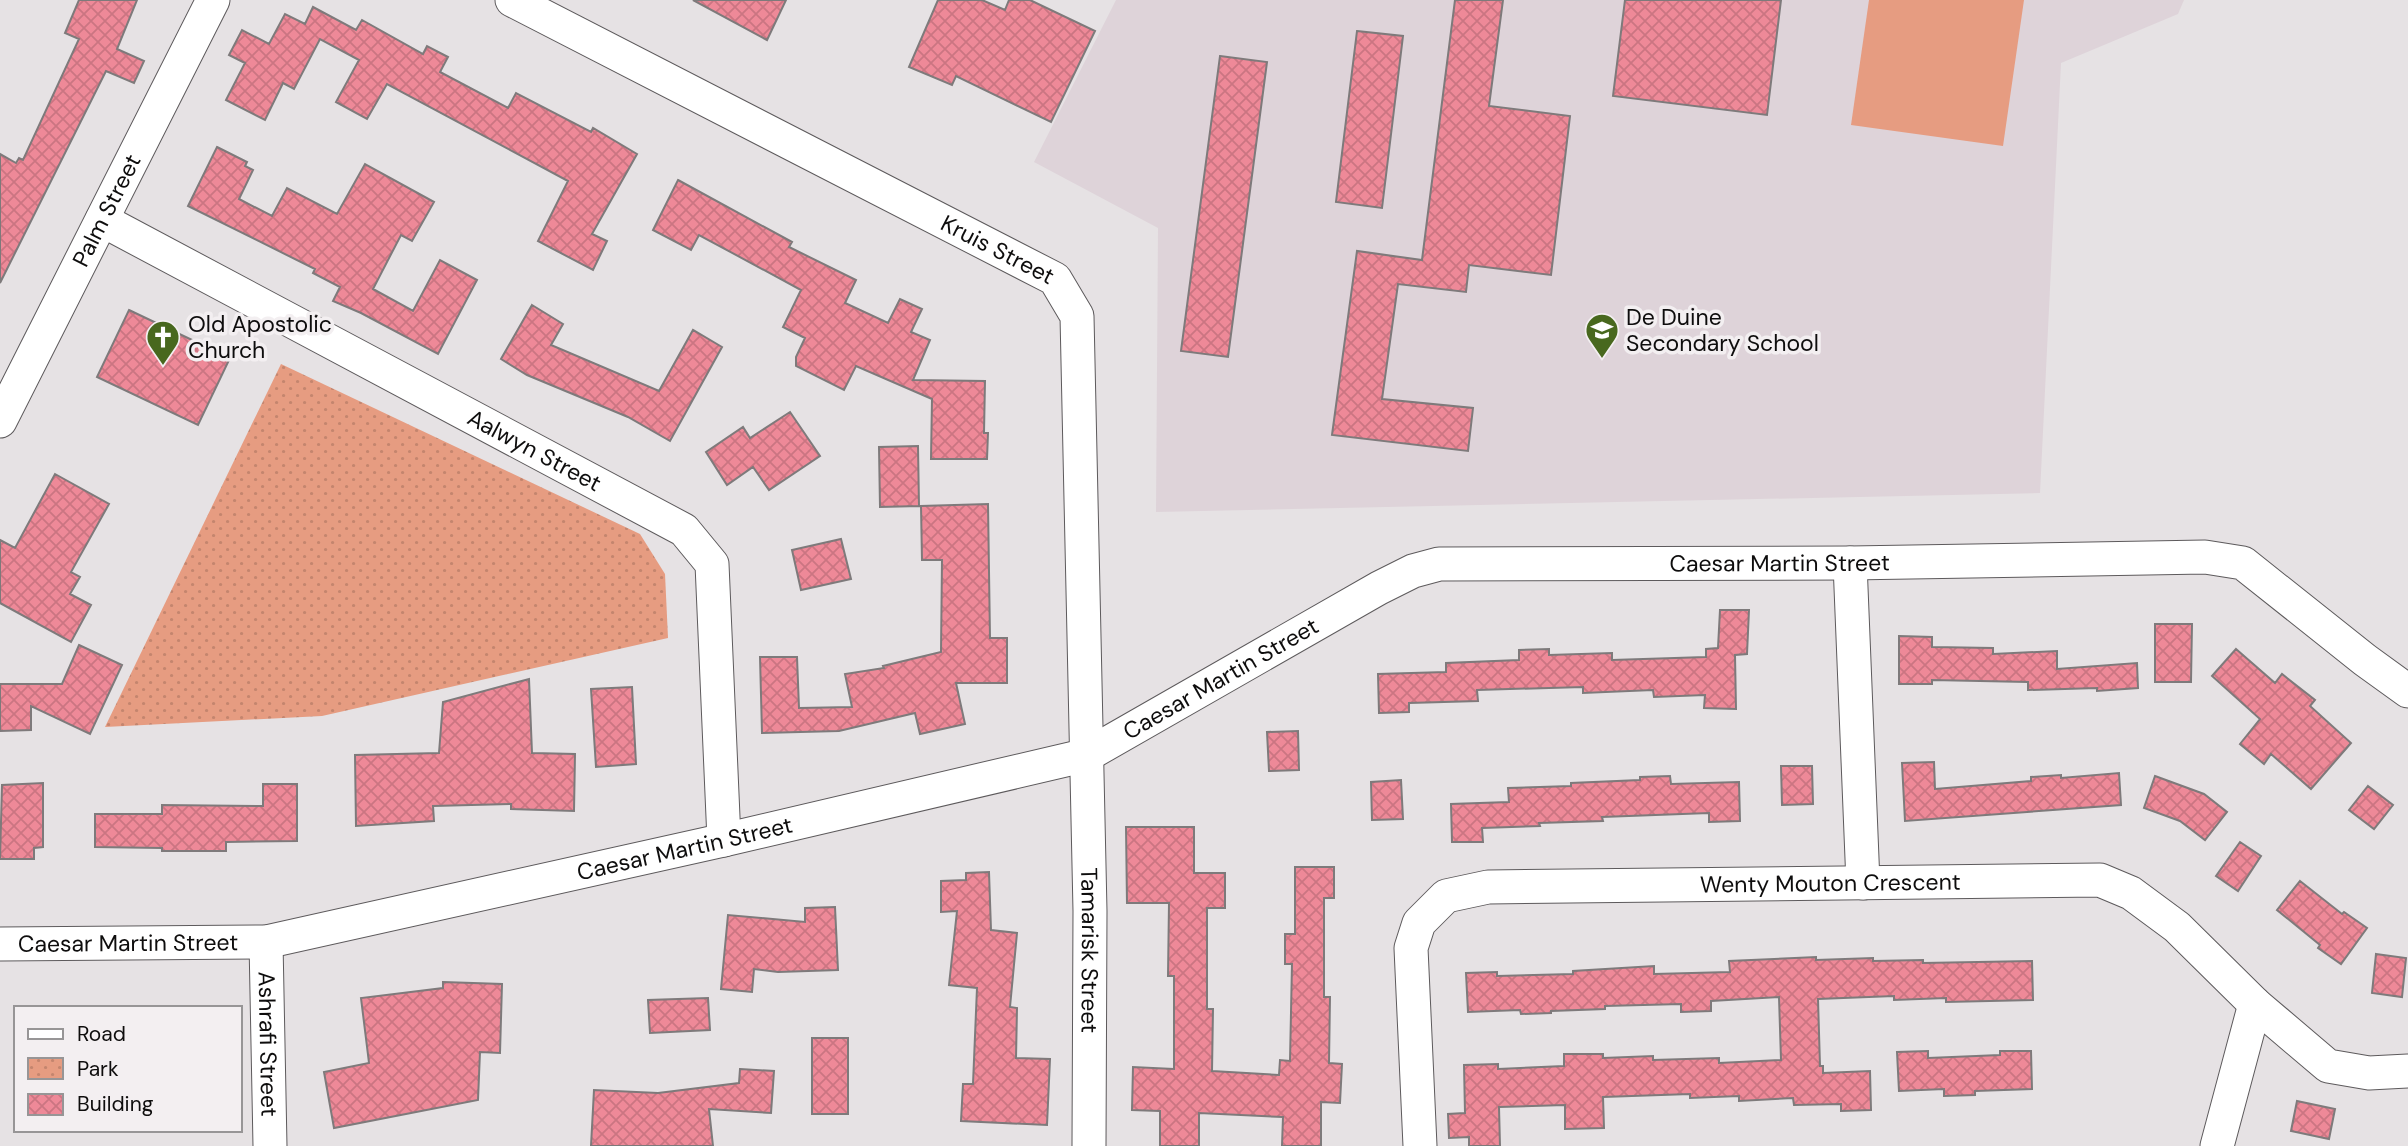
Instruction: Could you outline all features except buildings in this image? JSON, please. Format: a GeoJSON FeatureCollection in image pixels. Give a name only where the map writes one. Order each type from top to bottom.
{"type":"FeatureCollection","features":[{"type":"Feature","properties":{"kind":"street","name":"Palm Street"},"geometry":{"type":"LineString","coordinates":[[0,421],[214,0]]}},
{"type":"Feature","properties":{"kind":"street","name":"Kruis Street"},"geometry":{"type":"LineString","coordinates":[[512,0],[561,12],[1055,279],[1077,316],[1087,755]]}},
{"type":"Feature","properties":{"kind":"street","name":"Aalwyn Street"},"geometry":{"type":"LineString","coordinates":[[102,220],[684,530],[712,564],[724,840]]}},
{"type":"Feature","properties":{"kind":"street","name":"Caesar Martin Street"},"geometry":{"type":"LineString","coordinates":[[0,944],[266,942],[724,840],[1087,755],[1379,588],[1413,571],[1438,564],[1850,563],[2205,557],[2243,563],[2408,691]]}},
{"type":"Feature","properties":{"kind":"street"},"geometry":{"type":"LineString","coordinates":[[1850,563],[1863,883]]}},
{"type":"Feature","properties":{"kind":"street","name":"Tamarisk Street"},"geometry":{"type":"LineString","coordinates":[[1087,755],[1090,911],[1089,1146]]}},
{"type":"Feature","properties":{"kind":"street","name":"Wenty Mouton Crescent"},"geometry":{"type":"LineString","coordinates":[[1420,1146],[1411,948],[1419,923],[1446,896],[1488,887],[2100,880],[2131,892],[2177,927],[2255,1004],[2328,1066],[2369,1073],[2408,1071]]}},
{"type":"Feature","properties":{"kind":"street","name":"Ashrafi Street"},"geometry":{"type":"LineString","coordinates":[[266,942],[270,1146]]}},
{"type":"Feature","properties":{"kind":"street"},"geometry":{"type":"LineString","coordinates":[[2217,1146],[2255,1004]]}},
{"type":"Feature","properties":{"kind":"shaded area","name":"De Duine Secondary School"},"geometry":{"type":"Polygon","coordinates":[[[1116,0],[2184,0],[2178,14],[2061,63],[2040,493],[1156,512],[1158,228],[1034,162],[1116,0]]]}},
{"type":"Feature","properties":{"kind":"green space"},"geometry":{"type":"Polygon","coordinates":[[[1869,0],[2024,0],[2003,146],[1851,125],[1869,0]]]}},
{"type":"Feature","properties":{"kind":"green space"},"geometry":{"type":"Polygon","coordinates":[[[281,364],[640,534],[665,574],[668,638],[322,716],[105,727],[281,364]]]}},
{"type":"Feature","properties":{"kind":"place","name":"De Duine Secondary School"},"geometry":{"type":"Point","coordinates":[1602,360]}},
{"type":"Feature","properties":{"kind":"place","name":"Old Apostolic Church"},"geometry":{"type":"Point","coordinates":[163,367]}}]}
